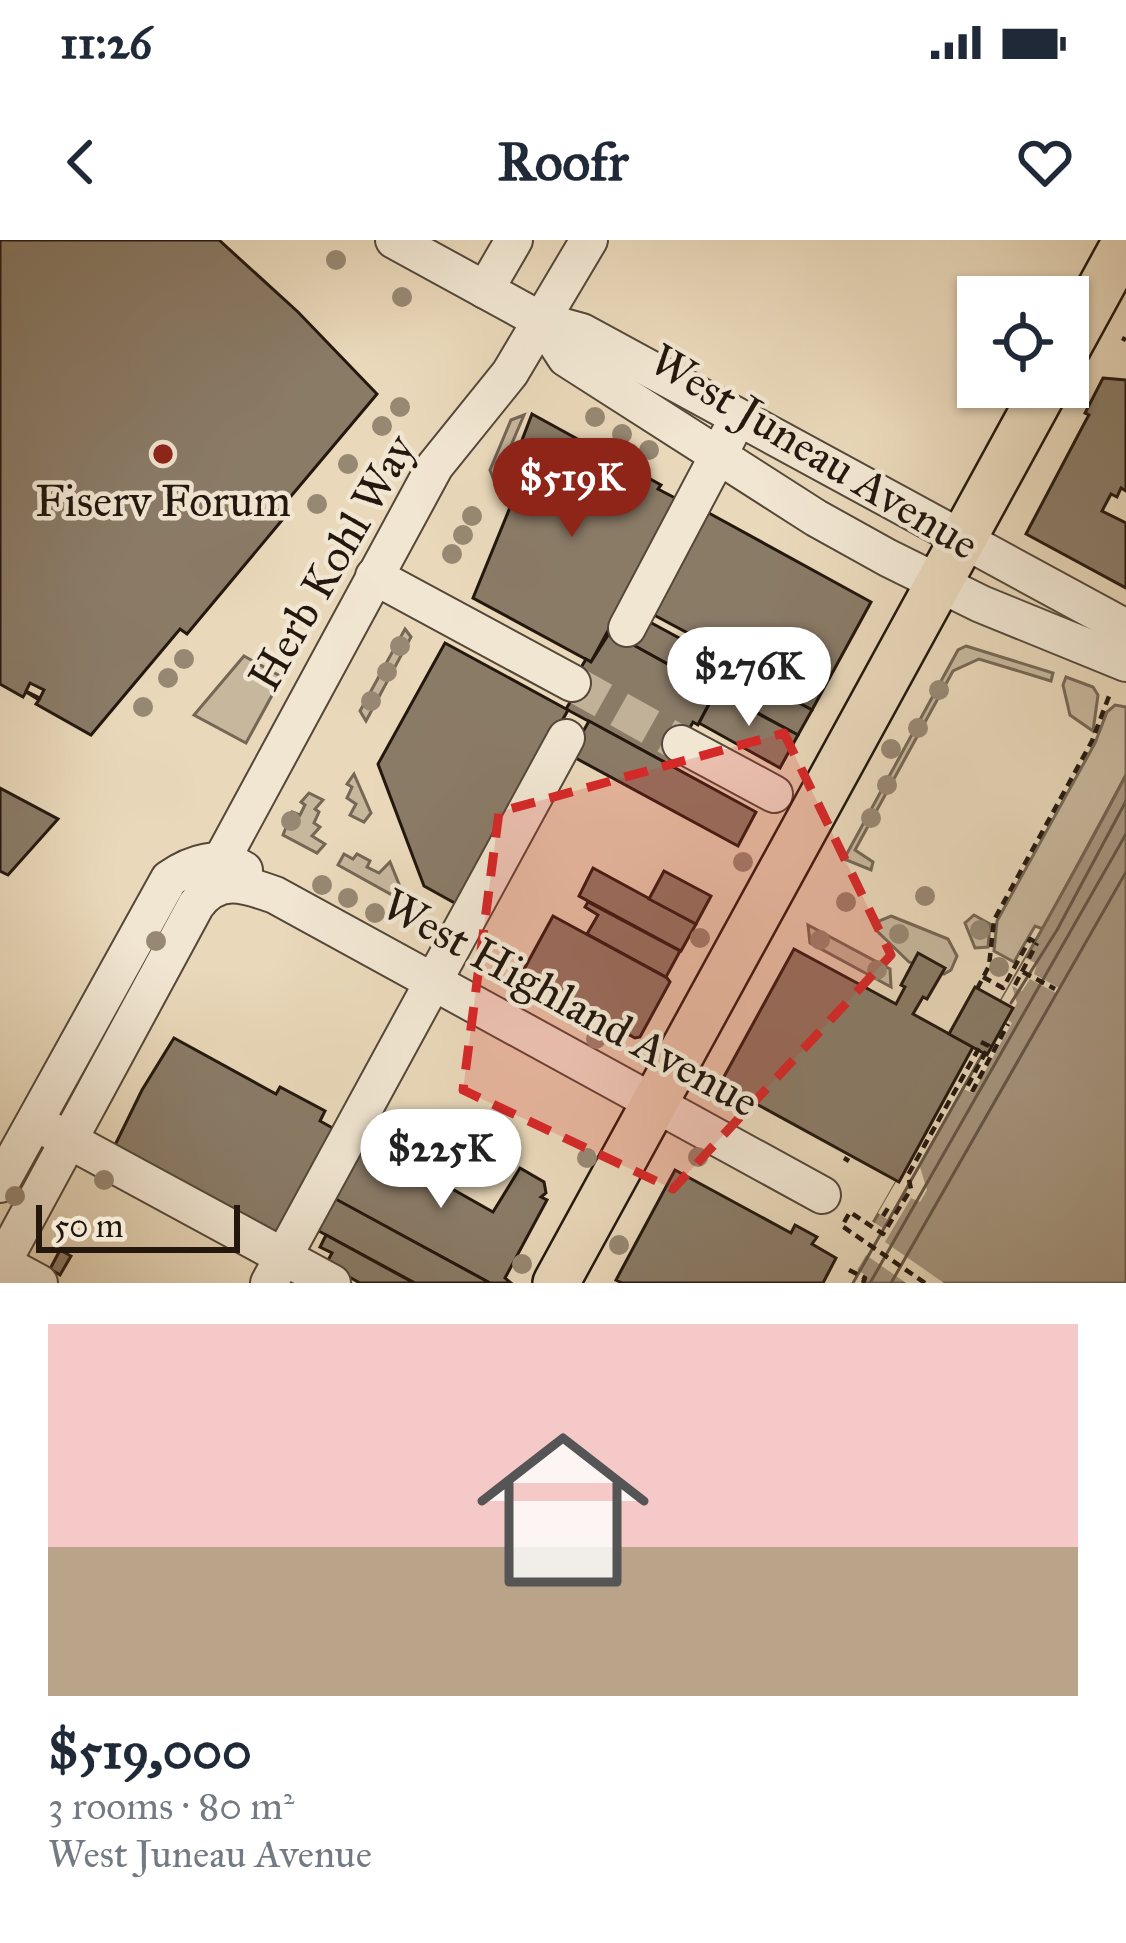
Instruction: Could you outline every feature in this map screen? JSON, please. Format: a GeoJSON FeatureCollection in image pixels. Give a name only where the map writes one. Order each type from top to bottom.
{"type":"FeatureCollection","features":[{"type":"Feature","properties":{"kind":"main road"},"geometry":{"type":"LineString","coordinates":[[1089,309],[1126,241]]}},
{"type":"Feature","properties":{"kind":"main road"},"geometry":{"type":"LineString","coordinates":[[556,1283],[1035,408]]}},
{"type":"Feature","properties":{"kind":"street","name":"West Juneau Avenue"},"geometry":{"type":"LineString","coordinates":[[394,240],[542,321],[582,332],[1126,628]]}},
{"type":"Feature","properties":{"kind":"street"},"geometry":{"type":"LineString","coordinates":[[485,290],[514,240]]}},
{"type":"Feature","properties":{"kind":"street","name":"Herb Kohl Way"},"geometry":{"type":"LineString","coordinates":[[221,861],[435,466],[511,373],[589,240]]}},
{"type":"Feature","properties":{"kind":"street","name":"West Juneau Avenue"},"geometry":{"type":"LineString","coordinates":[[542,321],[566,358],[816,518],[1120,673]]}},
{"type":"Feature","properties":{"kind":"street"},"geometry":{"type":"LineString","coordinates":[[627,628],[739,416]]}},
{"type":"Feature","properties":{"kind":"street"},"geometry":{"type":"LineString","coordinates":[[374,576],[572,683]]}},
{"type":"Feature","properties":{"kind":"street"},"geometry":{"type":"LineString","coordinates":[[276,1270],[566,738]]}},
{"type":"Feature","properties":{"kind":"street"},"geometry":{"type":"LineString","coordinates":[[681,744],[774,794]]}},
{"type":"Feature","properties":{"kind":"street"},"geometry":{"type":"LineString","coordinates":[[39,1283],[1,1265],[52,1131],[165,886],[184,869],[221,861]]}},
{"type":"Feature","properties":{"kind":"street","name":"West Highland Avenue"},"geometry":{"type":"LineString","coordinates":[[221,861],[241,868],[274,895]]}},
{"type":"Feature","properties":{"kind":"street","name":"West Highland Avenue"},"geometry":{"type":"LineString","coordinates":[[52,1131],[206,892],[224,884],[246,885],[274,895],[821,1195]]}},
{"type":"Feature","properties":{"kind":"street"},"geometry":{"type":"LineString","coordinates":[[0,1184],[52,1131]]}},
{"type":"Feature","properties":{"kind":"street"},"geometry":{"type":"LineString","coordinates":[[52,1131],[276,1270],[332,1283]]}},
{"type":"Feature","properties":{"kind":"path"},"geometry":{"type":"LineString","coordinates":[[977,989],[989,966],[994,920],[1093,740],[1120,673]]}},
{"type":"Feature","properties":{"kind":"path"},"geometry":{"type":"LineString","coordinates":[[983,977],[1003,988],[1030,940],[1038,944],[1015,985]]}},
{"type":"Feature","properties":{"kind":"path"},"geometry":{"type":"LineString","coordinates":[[1023,971],[1055,989]]}},
{"type":"Feature","properties":{"kind":"path"},"geometry":{"type":"LineString","coordinates":[[925,1283],[845,1229],[850,1212],[883,1234],[910,1190],[908,1175],[980,1045],[989,1046],[967,1087],[973,1090],[1008,1024]]}},
{"type":"Feature","properties":{"kind":"path"},"geometry":{"type":"LineString","coordinates":[[883,1216],[888,1208]]}},
{"type":"Feature","properties":{"kind":"path"},"geometry":{"type":"LineString","coordinates":[[849,1270],[859,1279]]}},
{"type":"Feature","properties":{"kind":"highlighted area"},"geometry":{"type":"Polygon","coordinates":[[[784,733],[891,955],[673,1189],[463,1090],[499,812],[784,733]]]}},
{"type":"Feature","properties":{"kind":"shaded area"},"geometry":{"type":"Polygon","coordinates":[[[524,415],[495,483],[490,470],[511,420],[524,415]]]}},
{"type":"Feature","properties":{"kind":"shaded area"},"geometry":{"type":"Polygon","coordinates":[[[405,629],[411,637],[366,721],[360,711],[405,629]]]}},
{"type":"Feature","properties":{"kind":"shaded area"},"geometry":{"type":"Polygon","coordinates":[[[966,646],[1053,673],[1051,681],[979,659],[953,671],[855,850],[873,862],[871,870],[844,859],[958,650],[966,646]]]}},
{"type":"Feature","properties":{"kind":"shaded area"},"geometry":{"type":"Polygon","coordinates":[[[244,656],[282,677],[246,743],[194,715],[244,656]]]}},
{"type":"Feature","properties":{"kind":"shaded area"},"geometry":{"type":"Polygon","coordinates":[[[1066,677],[1093,687],[1098,695],[1093,731],[1070,715],[1063,685],[1066,677]]]}},
{"type":"Feature","properties":{"kind":"shaded area"},"geometry":{"type":"Polygon","coordinates":[[[1115,705],[1126,707],[1126,775],[1043,929],[1035,926],[1014,962],[994,951],[997,921],[1095,743],[1107,712],[1115,705]]]}},
{"type":"Feature","properties":{"kind":"shaded area"},"geometry":{"type":"Polygon","coordinates":[[[354,774],[371,813],[364,822],[350,815],[356,804],[347,798],[352,787],[347,784],[354,774]]]}},
{"type":"Feature","properties":{"kind":"shaded area"},"geometry":{"type":"Polygon","coordinates":[[[309,793],[323,800],[315,809],[319,812],[314,823],[320,827],[312,836],[325,844],[317,853],[283,835],[292,812],[300,815],[305,805],[301,802],[309,793]]]}},
{"type":"Feature","properties":{"kind":"shaded area"},"geometry":{"type":"Polygon","coordinates":[[[344,854],[370,861],[367,867],[379,873],[390,862],[399,884],[392,895],[338,865],[344,854]]]}},
{"type":"Feature","properties":{"kind":"shaded area"},"geometry":{"type":"Polygon","coordinates":[[[974,915],[990,924],[988,947],[975,948],[965,923],[974,915]]]}},
{"type":"Feature","properties":{"kind":"shaded area"},"geometry":{"type":"Polygon","coordinates":[[[891,916],[948,939],[957,956],[951,970],[944,974],[909,962],[877,931],[879,921],[891,916]]]}},
{"type":"Feature","properties":{"kind":"shaded area"},"geometry":{"type":"Polygon","coordinates":[[[808,925],[890,969],[891,987],[810,943],[808,925]]]}},
{"type":"Feature","properties":{"kind":"water"},"geometry":{"type":"Polygon","coordinates":[[[1126,775],[1126,1283],[839,1283],[1020,967],[1126,775]]]}},
{"type":"Feature","properties":{"kind":"pier"},"geometry":{"type":"Polygon","coordinates":[[[1026,958],[1037,964],[1034,974],[1059,988],[1056,993],[1030,979],[1022,991],[1012,986],[1017,1003],[1008,1020],[1012,1023],[973,1093],[963,1089],[920,1167],[927,1190],[920,1202],[911,1198],[885,1242],[944,1283],[906,1283],[866,1255],[857,1270],[864,1274],[864,1283],[834,1283],[868,1219],[883,1228],[887,1219],[878,1213],[1026,958]]]}},
{"type":"Feature","properties":{"kind":"building","name":"Fiserv Forum"},"geometry":{"type":"Polygon","coordinates":[[[0,240],[219,240],[377,394],[276,514],[283,519],[187,634],[180,629],[91,735],[36,704],[39,700],[26,692],[23,697],[0,684],[0,240]],[[30,683],[26,691],[40,698],[44,690],[30,683]]]}},
{"type":"Feature","properties":{"kind":"building"},"geometry":{"type":"Polygon","coordinates":[[[1103,378],[1126,380],[1126,491],[1121,488],[1117,497],[1111,494],[1102,511],[1126,523],[1126,588],[1026,534],[1089,415],[1085,413],[1103,378]]]}},
{"type":"Feature","properties":{"kind":"building"},"geometry":{"type":"Polygon","coordinates":[[[532,414],[661,485],[658,489],[679,500],[591,662],[473,598],[531,456],[519,448],[532,414]]]}},
{"type":"Feature","properties":{"kind":"building"},"geometry":{"type":"Polygon","coordinates":[[[707,512],[871,602],[812,710],[706,653],[710,645],[652,614],[707,512]]]}},
{"type":"Feature","properties":{"kind":"building"},"geometry":{"type":"Polygon","coordinates":[[[646,620],[812,710],[798,735],[633,645],[646,620]]]}},
{"type":"Feature","properties":{"kind":"building"},"geometry":{"type":"Polygon","coordinates":[[[610,632],[716,691],[670,765],[566,709],[572,699],[565,695],[586,659],[591,662],[610,632]]]}},
{"type":"Feature","properties":{"kind":"building"},"geometry":{"type":"Polygon","coordinates":[[[445,643],[568,710],[460,906],[424,886],[378,764],[445,643]]]}},
{"type":"Feature","properties":{"kind":"building"},"geometry":{"type":"Polygon","coordinates":[[[716,691],[798,735],[780,768],[699,723],[716,691]]]}},
{"type":"Feature","properties":{"kind":"building"},"geometry":{"type":"Polygon","coordinates":[[[589,721],[756,812],[738,846],[570,755],[589,721]]]}},
{"type":"Feature","properties":{"kind":"building"},"geometry":{"type":"Polygon","coordinates":[[[0,788],[58,819],[8,875],[0,871],[0,788]]]}},
{"type":"Feature","properties":{"kind":"building"},"geometry":{"type":"Polygon","coordinates":[[[593,868],[696,924],[681,951],[579,896],[593,868]]]}},
{"type":"Feature","properties":{"kind":"building"},"geometry":{"type":"Polygon","coordinates":[[[664,871],[711,896],[696,924],[649,899],[664,871]]]}},
{"type":"Feature","properties":{"kind":"building"},"geometry":{"type":"Polygon","coordinates":[[[588,902],[680,951],[666,977],[587,934],[598,915],[585,907],[588,902]]]}},
{"type":"Feature","properties":{"kind":"building"},"geometry":{"type":"Polygon","coordinates":[[[553,916],[670,982],[640,1037],[574,1011],[578,1003],[522,973],[553,916]]]}},
{"type":"Feature","properties":{"kind":"building"},"geometry":{"type":"Polygon","coordinates":[[[794,949],[896,1004],[918,953],[945,968],[913,1014],[973,1047],[899,1182],[720,1084],[794,949]]]}},
{"type":"Feature","properties":{"kind":"building"},"geometry":{"type":"Polygon","coordinates":[[[975,987],[1013,1008],[987,1055],[949,1034],[975,987]]]}},
{"type":"Feature","properties":{"kind":"building"},"geometry":{"type":"Polygon","coordinates":[[[174,1038],[276,1094],[280,1087],[325,1111],[320,1121],[338,1131],[280,1238],[114,1147],[174,1038]]]}},
{"type":"Feature","properties":{"kind":"building"},"geometry":{"type":"Polygon","coordinates":[[[368,1127],[384,1136],[378,1147],[493,1212],[520,1168],[544,1182],[546,1193],[541,1197],[547,1200],[505,1278],[511,1283],[490,1283],[331,1197],[368,1127]]]}},
{"type":"Feature","properties":{"kind":"building"},"geometry":{"type":"Polygon","coordinates":[[[675,1170],[791,1233],[795,1225],[817,1237],[812,1244],[836,1258],[823,1283],[616,1280],[675,1170]]]}},
{"type":"Feature","properties":{"kind":"building"},"geometry":{"type":"Polygon","coordinates":[[[332,1197],[490,1283],[415,1283],[315,1229],[332,1197]]]}},
{"type":"Feature","properties":{"kind":"building"},"geometry":{"type":"Polygon","coordinates":[[[326,1235],[414,1283],[360,1283],[326,1264],[332,1253],[320,1247],[326,1235]]]}},
{"type":"Feature","properties":{"kind":"building"},"geometry":{"type":"Polygon","coordinates":[[[60,1250],[71,1256],[60,1275],[50,1269],[60,1250]]]}},
{"type":"Feature","properties":{"kind":"tunnel"},"geometry":{"type":"LineString","coordinates":[[572,683],[681,744]]}},
{"type":"Feature","properties":{"kind":"place","name":"Fiserv Forum"},"geometry":{"type":"Point","coordinates":[163,454]}}]}
